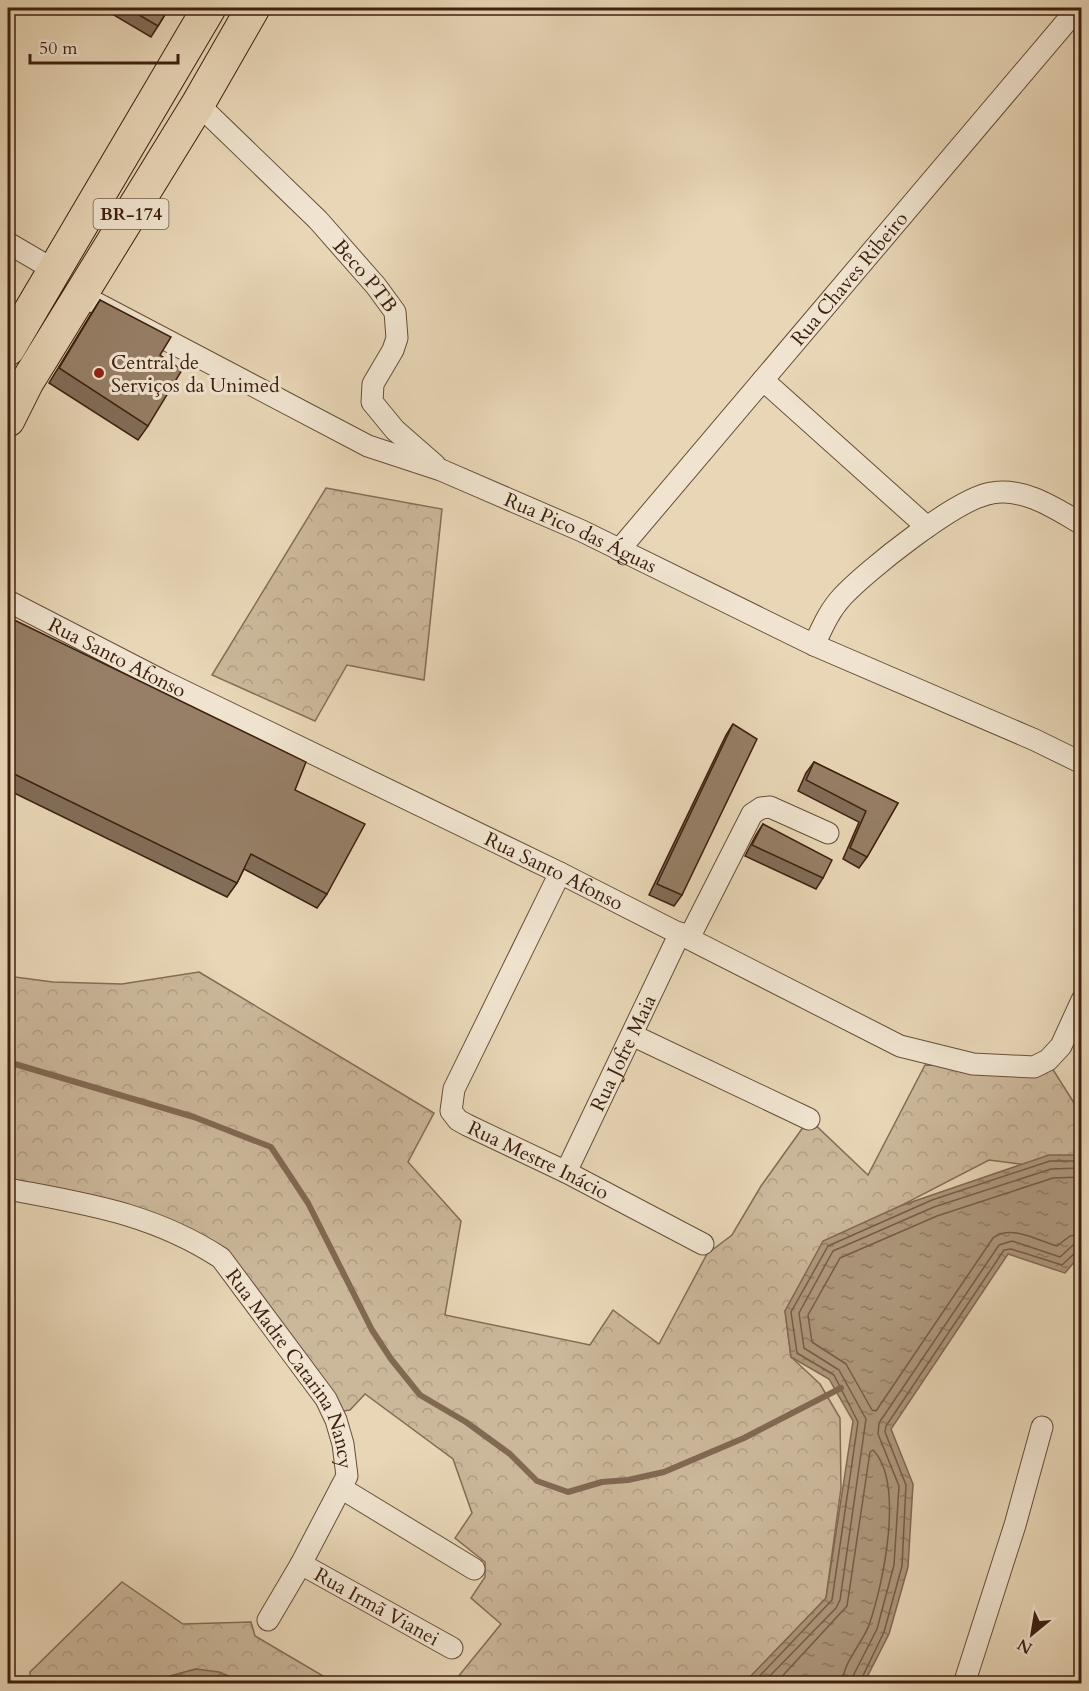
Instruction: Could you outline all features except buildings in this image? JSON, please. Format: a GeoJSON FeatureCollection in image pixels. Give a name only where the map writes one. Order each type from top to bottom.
{"type":"FeatureCollection","features":[{"type":"Feature","properties":{"kind":"highway","name":"BR-174"},"geometry":{"type":"LineString","coordinates":[[8,349],[209,8]]}},
{"type":"Feature","properties":{"kind":"highway","name":"BR-174"},"geometry":{"type":"LineString","coordinates":[[8,420],[27,382],[198,104],[253,8]]}},
{"type":"Feature","properties":{"kind":"street","name":"Rua Chaves Ribeiro"},"geometry":{"type":"LineString","coordinates":[[619,550],[1078,8]]}},
{"type":"Feature","properties":{"kind":"street","name":"Beco PTB"},"geometry":{"type":"LineString","coordinates":[[198,104],[318,220],[376,286],[395,312],[397,338],[393,350],[373,384],[372,402],[395,430],[441,470]]}},
{"type":"Feature","properties":{"kind":"street"},"geometry":{"type":"LineString","coordinates":[[8,243],[54,270]]}},
{"type":"Feature","properties":{"kind":"street","name":"Rua Pico das Águas"},"geometry":{"type":"LineString","coordinates":[[81,295],[350,437],[398,457],[441,470],[619,550],[814,645],[1035,740],[1082,764]]}},
{"type":"Feature","properties":{"kind":"street"},"geometry":{"type":"LineString","coordinates":[[763,380],[927,527]]}},
{"type":"Feature","properties":{"kind":"street"},"geometry":{"type":"LineString","coordinates":[[814,645],[829,613],[870,570],[927,527],[967,503],[992,492],[1012,494],[1044,502],[1082,524]]}},
{"type":"Feature","properties":{"kind":"street","name":"Rua Santo Afonso"},"geometry":{"type":"LineString","coordinates":[[8,601],[165,682],[560,873],[900,1046],[973,1064],[1034,1067],[1048,1060],[1061,1046],[1082,1000]]}},
{"type":"Feature","properties":{"kind":"street","name":"Rua Jofre Maia"},"geometry":{"type":"LineString","coordinates":[[566,1172],[632,1035],[684,935],[752,814],[761,808],[770,807],[828,833]]}},
{"type":"Feature","properties":{"kind":"street","name":"Rua Mestre Inácio"},"geometry":{"type":"LineString","coordinates":[[560,873],[465,1064],[451,1099],[451,1111],[458,1120],[566,1172],[703,1244]]}},
{"type":"Feature","properties":{"kind":"street"},"geometry":{"type":"LineString","coordinates":[[632,1035],[809,1119]]}},
{"type":"Feature","properties":{"kind":"street","name":"Rua Madre Catarina Nancy"},"geometry":{"type":"LineString","coordinates":[[8,1189],[122,1211],[201,1244],[221,1257],[326,1399],[336,1420],[347,1466],[341,1488],[268,1620]]}},
{"type":"Feature","properties":{"kind":"street"},"geometry":{"type":"LineString","coordinates":[[964,1683],[1015,1525],[1042,1427]]}},
{"type":"Feature","properties":{"kind":"street"},"geometry":{"type":"LineString","coordinates":[[341,1488],[474,1569]]}},
{"type":"Feature","properties":{"kind":"street","name":"Rua Irmã Vianei"},"geometry":{"type":"LineString","coordinates":[[301,1564],[452,1648]]}},
{"type":"Feature","properties":{"kind":"green space"},"geometry":{"type":"Polygon","coordinates":[[[326,488],[442,509],[424,680],[347,665],[315,721],[212,675],[326,488]]]}},
{"type":"Feature","properties":{"kind":"green space"},"geometry":{"type":"Polygon","coordinates":[[[199,972],[434,1113],[408,1162],[461,1221],[445,1315],[590,1345],[613,1310],[659,1344],[707,1254],[732,1235],[761,1186],[809,1119],[868,1175],[925,1065],[1052,1068],[1076,1106],[1078,1144],[1082,1144],[1081,1172],[989,1160],[900,1206],[785,1311],[791,1357],[820,1384],[840,1418],[841,1488],[826,1598],[744,1684],[453,1683],[501,1624],[471,1598],[485,1577],[485,1562],[455,1538],[472,1513],[453,1459],[365,1394],[350,1410],[331,1413],[201,1244],[8,1188],[8,976],[53,982],[122,984],[199,972]]]}},
{"type":"Feature","properties":{"kind":"green space"},"geometry":{"type":"Polygon","coordinates":[[[122,1582],[183,1624],[251,1622],[255,1636],[335,1683],[242,1683],[196,1669],[159,1679],[101,1684],[30,1684],[30,1672],[122,1582]]]}},
{"type":"Feature","properties":{"kind":"water"},"geometry":{"type":"Polygon","coordinates":[[[1049,1155],[1081,1155],[1081,1254],[1065,1273],[1008,1254],[891,1429],[913,1484],[908,1567],[889,1634],[864,1683],[744,1683],[826,1598],[853,1421],[829,1379],[791,1357],[785,1311],[823,1241],[900,1206],[1049,1155]]]}},
{"type":"Feature","properties":{"kind":"water"},"geometry":{"type":"Polygon","coordinates":[[[196,1669],[219,1672],[246,1683],[101,1683],[159,1679],[196,1669]]]}},
{"type":"Feature","properties":{"kind":"waterway"},"geometry":{"type":"LineString","coordinates":[[8,1062],[194,1117],[271,1147],[308,1203],[372,1330],[391,1359],[420,1395],[466,1422],[510,1454],[537,1481],[568,1492],[602,1482],[628,1480],[664,1472],[744,1438],[841,1388]]}},
{"type":"Feature","properties":{"kind":"place","name":"Central de Serviços da Unimed"},"geometry":{"type":"Point","coordinates":[99,373]}}]}
